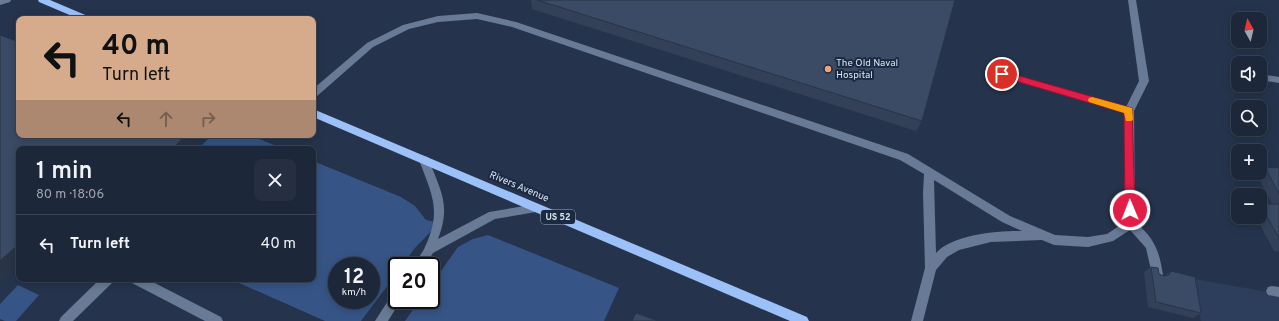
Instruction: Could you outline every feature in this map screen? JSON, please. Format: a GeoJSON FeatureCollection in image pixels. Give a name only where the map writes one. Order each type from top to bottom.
{"type":"FeatureCollection","features":[{"type":"Feature","properties":{"kind":"main road"},"geometry":{"type":"LineString","coordinates":[[42,0],[80,16]]}},
{"type":"Feature","properties":{"kind":"main road","name":"Rivers Avenue"},"geometry":{"type":"LineString","coordinates":[[316,114],[803,321]]}},
{"type":"Feature","properties":{"kind":"street"},"geometry":{"type":"LineString","coordinates":[[0,2],[7,0]]}},
{"type":"Feature","properties":{"kind":"street"},"geometry":{"type":"LineString","coordinates":[[1130,224],[1129,111],[1144,81],[1132,0]]}},
{"type":"Feature","properties":{"kind":"street"},"geometry":{"type":"LineString","coordinates":[[316,91],[370,45],[406,27],[438,19],[477,16],[513,24],[896,155],[929,172],[1006,219],[1054,240],[1088,242],[1109,238],[1130,224]]}},
{"type":"Feature","properties":{"kind":"street"},"geometry":{"type":"LineString","coordinates":[[1002,74],[1129,111]]}},
{"type":"Feature","properties":{"kind":"street"},"geometry":{"type":"LineString","coordinates":[[1267,78],[1279,80]]}},
{"type":"Feature","properties":{"kind":"street"},"geometry":{"type":"LineString","coordinates":[[424,160],[439,199],[439,222],[429,250],[425,257]]}},
{"type":"Feature","properties":{"kind":"street"},"geometry":{"type":"LineString","coordinates":[[917,321],[931,268],[928,193],[929,172]]}},
{"type":"Feature","properties":{"kind":"street"},"geometry":{"type":"LineString","coordinates":[[429,250],[493,215],[536,208]]}},
{"type":"Feature","properties":{"kind":"street"},"geometry":{"type":"LineString","coordinates":[[1130,224],[1145,236],[1153,248],[1157,275]]}},
{"type":"Feature","properties":{"kind":"street"},"geometry":{"type":"LineString","coordinates":[[931,268],[944,252],[967,243],[1000,237],[1045,236]]}},
{"type":"Feature","properties":{"kind":"street"},"geometry":{"type":"LineString","coordinates":[[65,321],[105,282]]}},
{"type":"Feature","properties":{"kind":"street"},"geometry":{"type":"LineString","coordinates":[[142,282],[217,321]]}},
{"type":"Feature","properties":{"kind":"street"},"geometry":{"type":"LineString","coordinates":[[380,321],[388,309]]}},
{"type":"Feature","properties":{"kind":"shaded area"},"geometry":{"type":"Polygon","coordinates":[[[209,138],[257,138],[277,146],[201,146],[209,138]]]}},
{"type":"Feature","properties":{"kind":"shaded area"},"geometry":{"type":"Polygon","coordinates":[[[316,162],[401,197],[415,206],[426,220],[439,223],[408,257],[388,257],[388,285],[380,296],[380,257],[328,257],[328,309],[370,309],[361,321],[325,321],[237,282],[316,282],[316,162]]]}},
{"type":"Feature","properties":{"kind":"shaded area"},"geometry":{"type":"Polygon","coordinates":[[[488,235],[619,288],[604,321],[405,321],[414,309],[440,309],[440,272],[458,247],[473,239],[488,235]]]}},
{"type":"Feature","properties":{"kind":"shaded area"},"geometry":{"type":"Polygon","coordinates":[[[1194,279],[1279,294],[1279,321],[1201,321],[1194,279]]]}},
{"type":"Feature","properties":{"kind":"shaded area"},"geometry":{"type":"Polygon","coordinates":[[[18,285],[39,295],[16,321],[5,321],[0,319],[0,304],[18,285]]]}},
{"type":"Feature","properties":{"kind":"building","name":"The Old Naval Hospital"},"geometry":{"type":"Polygon","coordinates":[[[537,0],[955,0],[922,121],[537,0]]]}},
{"type":"Feature","properties":{"kind":"building"},"geometry":{"type":"Polygon","coordinates":[[[0,35],[16,41],[16,138],[183,138],[175,146],[16,146],[16,247],[0,261],[0,35]]]}},
{"type":"Feature","properties":{"kind":"building"},"geometry":{"type":"Polygon","coordinates":[[[1267,167],[1279,168],[1279,194],[1267,171],[1267,167]]]}},
{"type":"Feature","properties":{"kind":"building"},"geometry":{"type":"Polygon","coordinates":[[[1267,204],[1279,204],[1279,238],[1267,217],[1267,204]]]}},
{"type":"Feature","properties":{"kind":"building"},"geometry":{"type":"Polygon","coordinates":[[[1151,267],[1158,268],[1159,274],[1164,276],[1169,275],[1171,271],[1195,277],[1201,313],[1156,302],[1151,267]]]}},
{"type":"Feature","properties":{"kind":"building"},"geometry":{"type":"Polygon","coordinates":[[[636,313],[658,321],[632,321],[636,313]]]}},
{"type":"Feature","properties":{"kind":"slow traffic"},"geometry":{"type":"LineString","coordinates":[[1092,100],[1129,111],[1129,119]]}},
{"type":"Feature","properties":{"kind":"place","name":"The Old Naval Hospital"},"geometry":{"type":"Point","coordinates":[828,69]}},
{"type":"Feature","properties":{"kind":"route"},"geometry":{"type":"LineString","coordinates":[[1002,74],[1129,111],[1130,210]]}}]}
